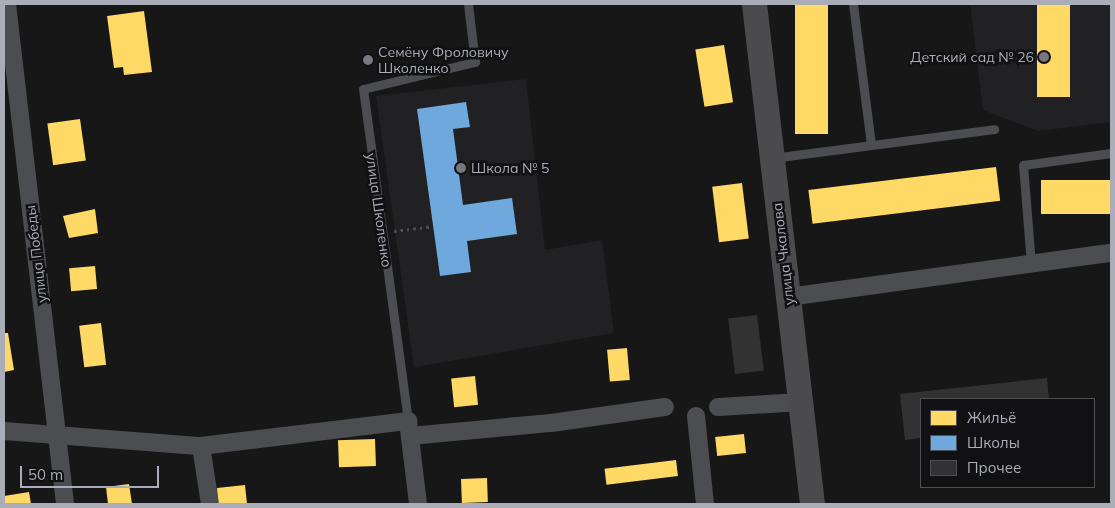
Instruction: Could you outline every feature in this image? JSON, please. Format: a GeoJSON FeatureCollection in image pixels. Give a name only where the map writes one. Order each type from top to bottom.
{"type":"FeatureCollection","features":[{"type":"Feature","properties":{"kind":"street","name":"улица Победы"},"geometry":{"type":"LineString","coordinates":[[7,4],[65,504]]}},
{"type":"Feature","properties":{"kind":"street","name":"улица Чкалова"},"geometry":{"type":"LineString","coordinates":[[754,4],[812,504]]}},
{"type":"Feature","properties":{"kind":"street"},"geometry":{"type":"LineString","coordinates":[[788,297],[1111,253]]}},
{"type":"Feature","properties":{"kind":"street"},"geometry":{"type":"LineString","coordinates":[[718,407],[801,402]]}},
{"type":"Feature","properties":{"kind":"street"},"geometry":{"type":"LineString","coordinates":[[4,431],[201,446],[409,429],[551,423],[665,407]]}},
{"type":"Feature","properties":{"kind":"street"},"geometry":{"type":"LineString","coordinates":[[696,416],[705,504]]}},
{"type":"Feature","properties":{"kind":"street","name":"улица Школенко"},"geometry":{"type":"LineString","coordinates":[[409,429],[418,504]]}},
{"type":"Feature","properties":{"kind":"street"},"geometry":{"type":"LineString","coordinates":[[201,446],[210,504]]}},
{"type":"Feature","properties":{"kind":"lane","name":"улица Школенко"},"geometry":{"type":"LineString","coordinates":[[409,429],[363,89],[475,62],[468,4]]}},
{"type":"Feature","properties":{"kind":"lane"},"geometry":{"type":"LineString","coordinates":[[853,4],[871,146]]}},
{"type":"Feature","properties":{"kind":"lane"},"geometry":{"type":"LineString","coordinates":[[772,158],[994,129]]}},
{"type":"Feature","properties":{"kind":"lane"},"geometry":{"type":"LineString","coordinates":[[1031,264],[1023,165],[1111,153]]}},
{"type":"Feature","properties":{"kind":"path"},"geometry":{"type":"LineString","coordinates":[[382,233],[433,226]]}},
{"type":"Feature","properties":{"kind":"shaded area","name":"Детский сад № 26"},"geometry":{"type":"Polygon","coordinates":[[[970,4],[1111,4],[1111,122],[1038,131],[983,110],[970,4]]]}},
{"type":"Feature","properties":{"kind":"shaded area","name":"Школа № 5"},"geometry":{"type":"Polygon","coordinates":[[[526,79],[545,250],[602,240],[614,333],[414,367],[376,96],[526,79]]]}},
{"type":"Feature","properties":{"kind":"building: Жильё"},"geometry":{"type":"Polygon","coordinates":[[[795,4],[828,4],[828,134],[795,134],[795,4]]]}},
{"type":"Feature","properties":{"kind":"building: Жильё"},"geometry":{"type":"Polygon","coordinates":[[[1037,4],[1070,4],[1070,97],[1037,97],[1037,4]]]}},
{"type":"Feature","properties":{"kind":"building: Жильё"},"geometry":{"type":"Polygon","coordinates":[[[144,11],[152,72],[124,75],[123,67],[114,68],[107,16],[144,11]]]}},
{"type":"Feature","properties":{"kind":"building: Жильё"},"geometry":{"type":"Polygon","coordinates":[[[724,45],[733,102],[704,107],[695,50],[724,45]]]}},
{"type":"Feature","properties":{"kind":"building: Жильё"},"geometry":{"type":"Polygon","coordinates":[[[80,119],[86,161],[53,165],[47,124],[80,119]]]}},
{"type":"Feature","properties":{"kind":"building: Жильё"},"geometry":{"type":"Polygon","coordinates":[[[996,167],[1000,201],[813,224],[808,190],[996,167]]]}},
{"type":"Feature","properties":{"kind":"building: Жильё"},"geometry":{"type":"Polygon","coordinates":[[[1041,180],[1111,180],[1111,214],[1041,214],[1041,180]]]}},
{"type":"Feature","properties":{"kind":"building: Жильё"},"geometry":{"type":"Polygon","coordinates":[[[742,183],[749,239],[719,242],[712,187],[742,183]]]}},
{"type":"Feature","properties":{"kind":"building: Жильё"},"geometry":{"type":"Polygon","coordinates":[[[95,209],[98,233],[69,238],[63,216],[95,209]]]}},
{"type":"Feature","properties":{"kind":"building: Жильё"},"geometry":{"type":"Polygon","coordinates":[[[95,266],[97,289],[71,291],[69,268],[95,266]]]}},
{"type":"Feature","properties":{"kind":"building: Жильё"},"geometry":{"type":"Polygon","coordinates":[[[101,323],[106,365],[84,367],[79,326],[101,323]]]}},
{"type":"Feature","properties":{"kind":"building: Жильё"},"geometry":{"type":"Polygon","coordinates":[[[4,333],[8,333],[14,370],[4,372],[4,333]]]}},
{"type":"Feature","properties":{"kind":"building: Жильё"},"geometry":{"type":"Polygon","coordinates":[[[627,348],[630,380],[610,382],[607,350],[627,348]]]}},
{"type":"Feature","properties":{"kind":"building: Жильё"},"geometry":{"type":"Polygon","coordinates":[[[475,376],[478,405],[454,407],[451,379],[475,376]]]}},
{"type":"Feature","properties":{"kind":"building: Жильё"},"geometry":{"type":"Polygon","coordinates":[[[744,434],[746,453],[717,456],[715,437],[744,434]]]}},
{"type":"Feature","properties":{"kind":"building: Жильё"},"geometry":{"type":"Polygon","coordinates":[[[375,439],[376,466],[339,467],[338,440],[375,439]]]}},
{"type":"Feature","properties":{"kind":"building: Жильё"},"geometry":{"type":"Polygon","coordinates":[[[676,460],[678,476],[606,485],[605,469],[676,460]]]}},
{"type":"Feature","properties":{"kind":"building: Жильё"},"geometry":{"type":"Polygon","coordinates":[[[487,478],[488,502],[462,503],[461,479],[487,478]]]}},
{"type":"Feature","properties":{"kind":"building: Жильё"},"geometry":{"type":"Polygon","coordinates":[[[129,484],[132,504],[108,504],[106,487],[129,484]]]}},
{"type":"Feature","properties":{"kind":"building: Жильё"},"geometry":{"type":"Polygon","coordinates":[[[245,485],[247,504],[218,504],[217,488],[245,485]]]}},
{"type":"Feature","properties":{"kind":"building: Жильё"},"geometry":{"type":"Polygon","coordinates":[[[29,492],[31,504],[4,504],[4,496],[29,492]]]}},
{"type":"Feature","properties":{"kind":"building: Школы"},"geometry":{"type":"Polygon","coordinates":[[[466,102],[470,127],[453,129],[463,205],[512,198],[517,234],[467,241],[471,272],[440,276],[417,109],[466,102]]]}},
{"type":"Feature","properties":{"kind":"building: Прочее"},"geometry":{"type":"Polygon","coordinates":[[[757,315],[764,371],[735,374],[728,319],[757,315]]]}},
{"type":"Feature","properties":{"kind":"building: Прочее"},"geometry":{"type":"Polygon","coordinates":[[[1047,378],[1049,398],[920,398],[920,438],[905,440],[900,394],[1047,378]]]}},
{"type":"Feature","properties":{"kind":"place","name":"Детский сад № 26"},"geometry":{"type":"Point","coordinates":[1044,57]}},
{"type":"Feature","properties":{"kind":"place","name":"Семёну Фроловичу Школенко"},"geometry":{"type":"Point","coordinates":[368,60]}},
{"type":"Feature","properties":{"kind":"place","name":"Школа № 5"},"geometry":{"type":"Point","coordinates":[461,168]}}]}
